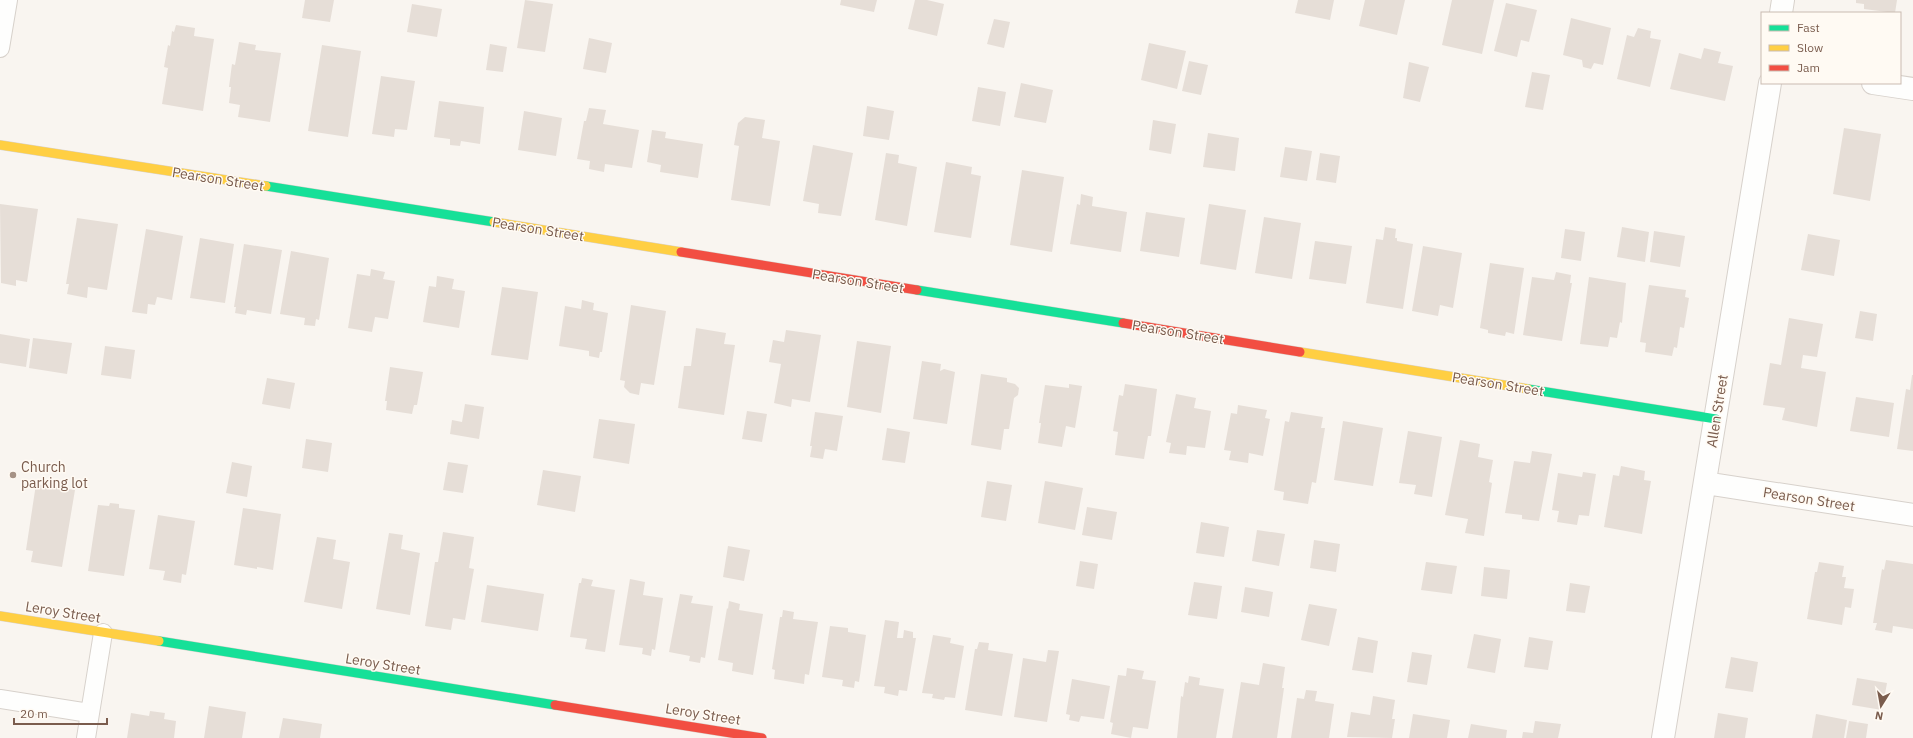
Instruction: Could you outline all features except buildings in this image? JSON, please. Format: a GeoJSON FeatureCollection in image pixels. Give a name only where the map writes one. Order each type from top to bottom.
{"type":"FeatureCollection","features":[{"type":"Feature","properties":{"kind":"street"},"geometry":{"type":"LineString","coordinates":[[1781,12],[1783,0]]}},
{"type":"Feature","properties":{"kind":"street","name":"Allen Street"},"geometry":{"type":"LineString","coordinates":[[1663,738],[1770,84]]}},
{"type":"Feature","properties":{"kind":"street"},"geometry":{"type":"LineString","coordinates":[[1879,84],[1913,90]]}},
{"type":"Feature","properties":{"kind":"street","name":"Pearson Street"},"geometry":{"type":"LineString","coordinates":[[0,145],[495,222],[1716,419]]}},
{"type":"Feature","properties":{"kind":"street","name":"Pearson Street"},"geometry":{"type":"LineString","coordinates":[[1705,483],[1913,515]]}},
{"type":"Feature","properties":{"kind":"street","name":"Leroy Street"},"geometry":{"type":"LineString","coordinates":[[0,616],[762,738]]}},
{"type":"Feature","properties":{"kind":"lane"},"geometry":{"type":"LineString","coordinates":[[0,48],[8,0]]}},
{"type":"Feature","properties":{"kind":"lane"},"geometry":{"type":"LineString","coordinates":[[86,738],[103,633]]}},
{"type":"Feature","properties":{"kind":"lane"},"geometry":{"type":"LineString","coordinates":[[0,700],[89,713]]}},
{"type":"Feature","properties":{"kind":"traffic: fast"},"geometry":{"type":"LineString","coordinates":[[266,186],[494,222]]}},
{"type":"Feature","properties":{"kind":"traffic: fast"},"geometry":{"type":"LineString","coordinates":[[917,290],[1123,323]]}},
{"type":"Feature","properties":{"kind":"traffic: fast"},"geometry":{"type":"LineString","coordinates":[[1528,389],[1716,419]]}},
{"type":"Feature","properties":{"kind":"traffic: fast"},"geometry":{"type":"LineString","coordinates":[[159,641],[555,705]]}},
{"type":"Feature","properties":{"kind":"traffic: slow"},"geometry":{"type":"LineString","coordinates":[[0,145],[266,186]]}},
{"type":"Feature","properties":{"kind":"traffic: slow"},"geometry":{"type":"LineString","coordinates":[[494,222],[681,252]]}},
{"type":"Feature","properties":{"kind":"traffic: slow"},"geometry":{"type":"LineString","coordinates":[[1300,352],[1528,389]]}},
{"type":"Feature","properties":{"kind":"traffic: slow"},"geometry":{"type":"LineString","coordinates":[[0,616],[159,641]]}},
{"type":"Feature","properties":{"kind":"traffic: jam"},"geometry":{"type":"LineString","coordinates":[[681,252],[917,290]]}},
{"type":"Feature","properties":{"kind":"traffic: jam"},"geometry":{"type":"LineString","coordinates":[[1123,323],[1300,352]]}},
{"type":"Feature","properties":{"kind":"traffic: jam"},"geometry":{"type":"LineString","coordinates":[[555,705],[762,738]]}},
{"type":"Feature","properties":{"kind":"place","name":"Church parking lot"},"geometry":{"type":"Point","coordinates":[13,475]}}]}
